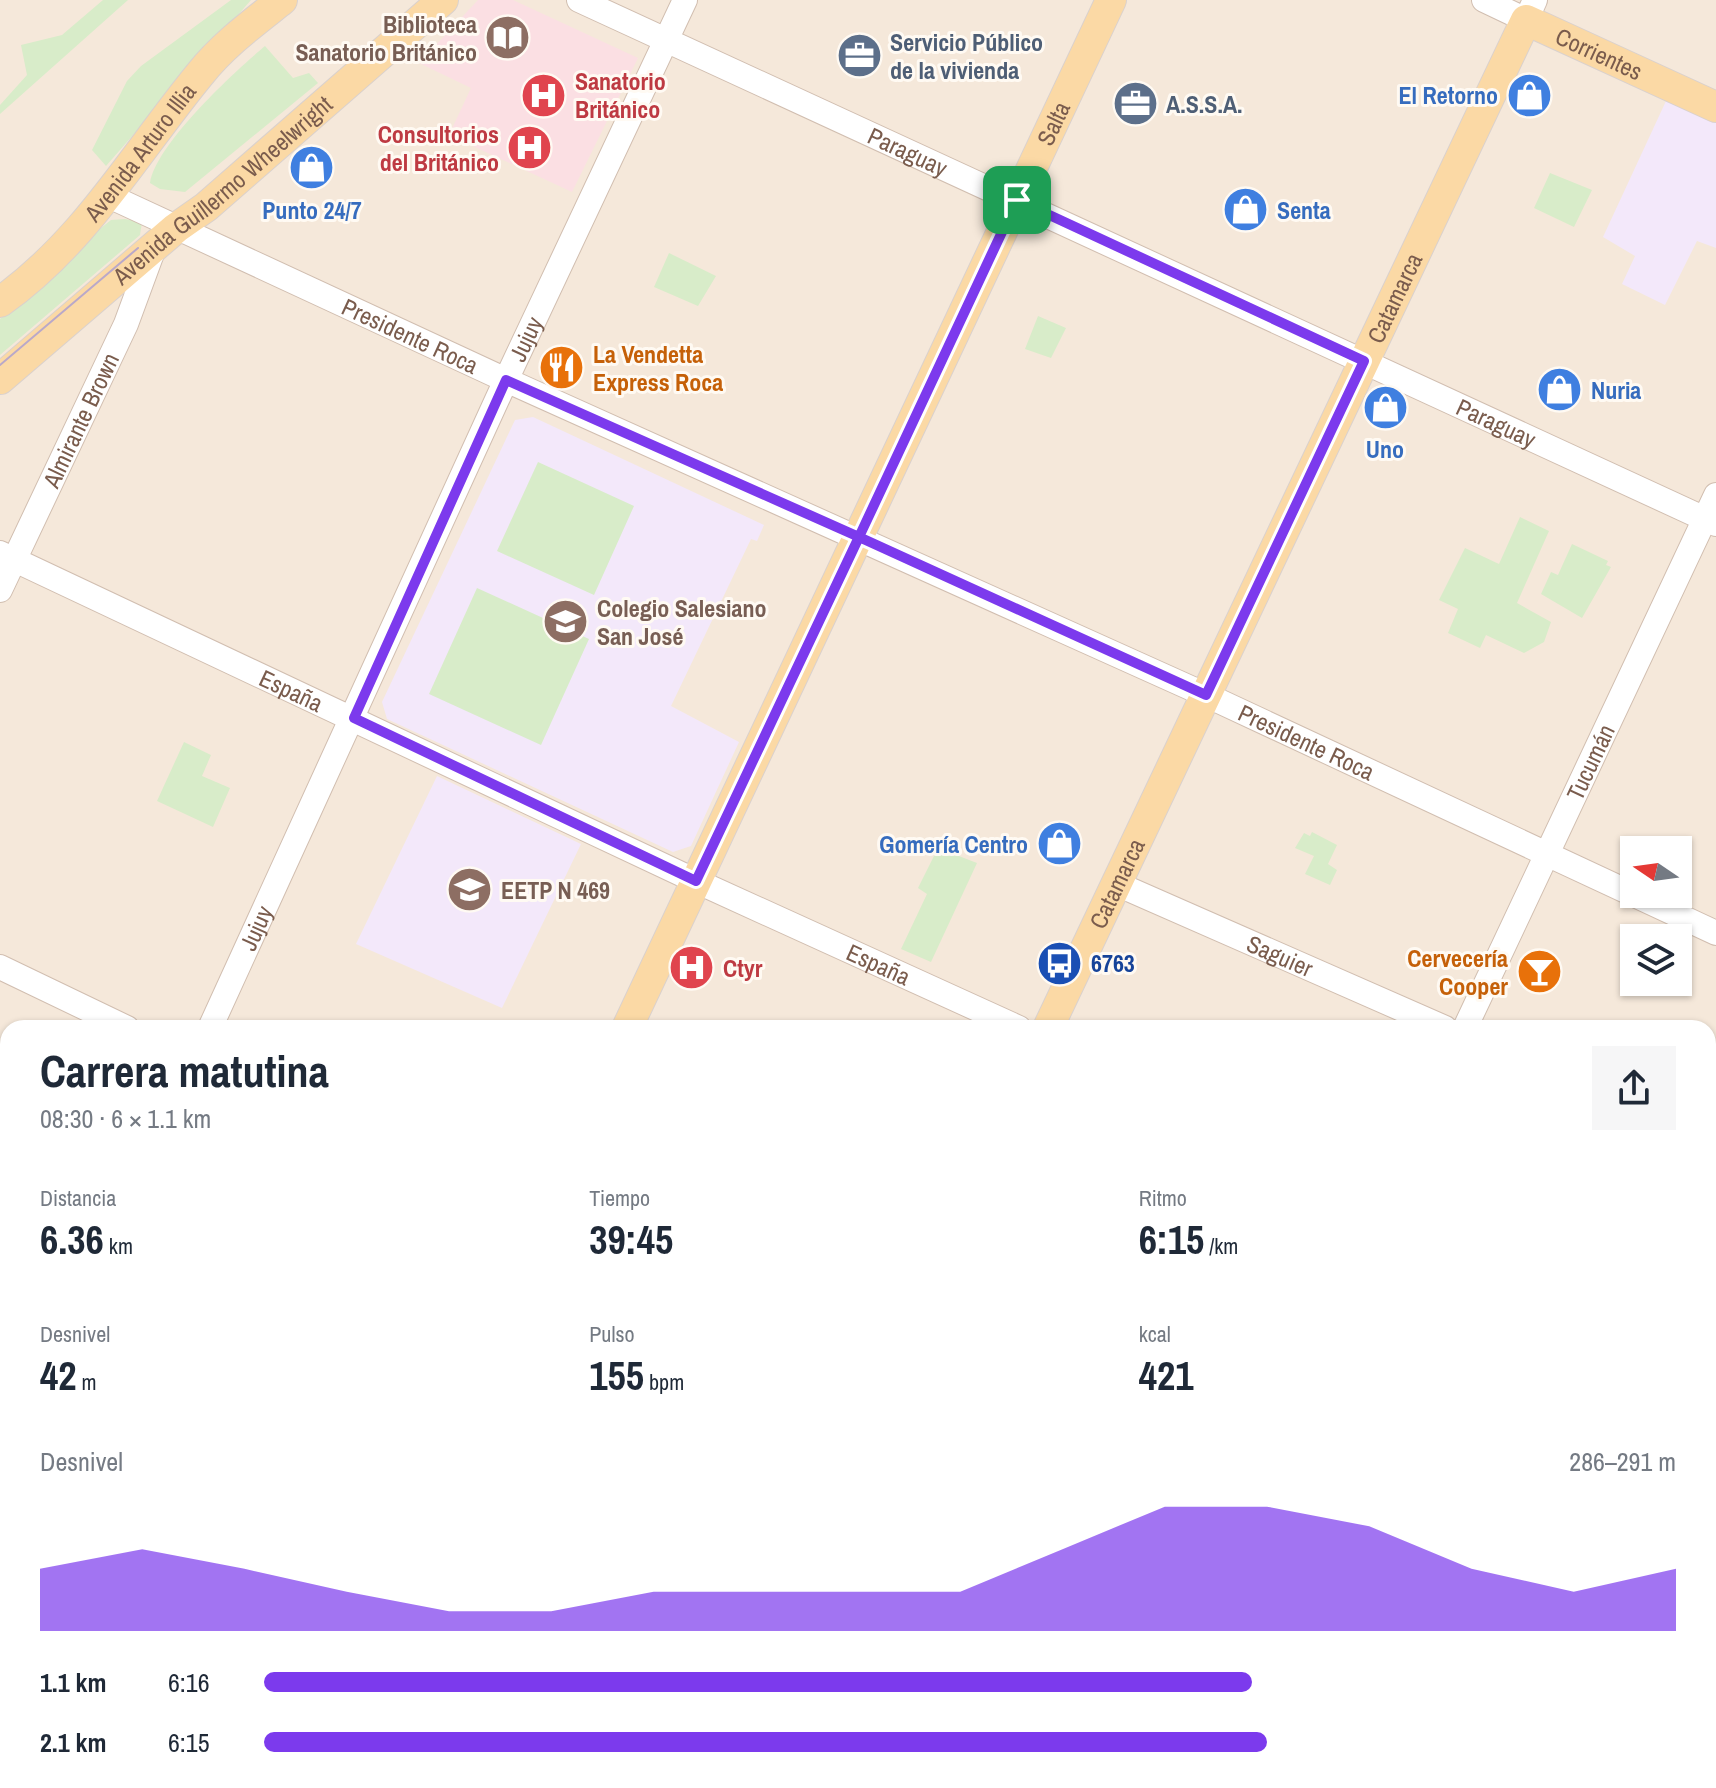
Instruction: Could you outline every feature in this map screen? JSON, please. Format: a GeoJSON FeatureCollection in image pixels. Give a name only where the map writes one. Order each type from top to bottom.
{"type":"FeatureCollection","features":[{"type":"Feature","properties":{"kind":"main road","name":"Avenida Arturo Illia"},"geometry":{"type":"LineString","coordinates":[[0,302],[55,256],[109,196],[202,71],[282,0]]}},
{"type":"Feature","properties":{"kind":"main road","name":"Avenida Guillermo Wheelwright"},"geometry":{"type":"LineString","coordinates":[[0,379],[165,238],[206,207],[443,0]]}},
{"type":"Feature","properties":{"kind":"main road","name":"Salta"},"geometry":{"type":"LineString","coordinates":[[631,1020],[1111,0]]}},
{"type":"Feature","properties":{"kind":"main road","name":"Corrientes"},"geometry":{"type":"LineString","coordinates":[[1531,10],[1716,107]]}},
{"type":"Feature","properties":{"kind":"main road","name":"Catamarca"},"geometry":{"type":"LineString","coordinates":[[1052,1020],[1531,10]]}},
{"type":"Feature","properties":{"kind":"street","name":"Paraguay"},"geometry":{"type":"LineString","coordinates":[[579,0],[1710,522]]}},
{"type":"Feature","properties":{"kind":"street","name":"Jujuy"},"geometry":{"type":"LineString","coordinates":[[214,1020],[506,380],[685,0]]}},
{"type":"Feature","properties":{"kind":"street","name":"Corrientes"},"geometry":{"type":"LineString","coordinates":[[1484,0],[1531,10]]}},
{"type":"Feature","properties":{"kind":"street","name":"Presidente Roca"},"geometry":{"type":"LineString","coordinates":[[109,196],[165,238],[506,380],[859,537],[1716,933]]}},
{"type":"Feature","properties":{"kind":"street","name":"Almirante Brown"},"geometry":{"type":"LineString","coordinates":[[0,590],[7,556],[126,324],[165,238]]}},
{"type":"Feature","properties":{"kind":"street","name":"Tucumán"},"geometry":{"type":"LineString","coordinates":[[1469,1020],[1710,522],[1716,495]]}},
{"type":"Feature","properties":{"kind":"street","name":"España"},"geometry":{"type":"LineString","coordinates":[[7,556],[696,881],[1001,1020]]}},
{"type":"Feature","properties":{"kind":"street","name":"Saguier"},"geometry":{"type":"LineString","coordinates":[[1117,884],[1427,1020]]}},
{"type":"Feature","properties":{"kind":"street"},"geometry":{"type":"LineString","coordinates":[[0,967],[110,1020]]}},
{"type":"Feature","properties":{"kind":"shaded area"},"geometry":{"type":"Polygon","coordinates":[[[0,0],[1716,0],[1716,1020],[0,1020],[0,0]]]}},
{"type":"Feature","properties":{"kind":"shaded area","name":"Sanatorio Británico"},"geometry":{"type":"Polygon","coordinates":[[[478,0],[513,0],[638,58],[572,192],[449,135],[471,88],[419,63],[478,0]]]}},
{"type":"Feature","properties":{"kind":"shaded area"},"geometry":{"type":"Polygon","coordinates":[[[1666,101],[1716,123],[1716,248],[1697,241],[1665,305],[1622,284],[1635,256],[1603,237],[1666,101]]]}},
{"type":"Feature","properties":{"kind":"shaded area","name":"Colegio Salesiano San José"},"geometry":{"type":"Polygon","coordinates":[[[533,417],[764,525],[757,541],[751,539],[671,706],[739,742],[691,846],[673,852],[387,719],[382,702],[515,420],[533,417]]]}},
{"type":"Feature","properties":{"kind":"shaded area","name":"EETP N 469"},"geometry":{"type":"Polygon","coordinates":[[[437,776],[581,844],[502,1008],[356,944],[437,776]]]}},
{"type":"Feature","properties":{"kind":"green space"},"geometry":{"type":"Polygon","coordinates":[[[103,0],[128,0],[0,114],[0,105],[27,75],[21,45],[62,35],[103,0]]]}},
{"type":"Feature","properties":{"kind":"green space"},"geometry":{"type":"Polygon","coordinates":[[[231,0],[251,0],[106,166],[92,150],[127,81],[141,66],[231,0]]]}},
{"type":"Feature","properties":{"kind":"green space"},"geometry":{"type":"Polygon","coordinates":[[[265,46],[293,78],[309,73],[318,83],[185,192],[160,189],[150,183],[155,167],[181,129],[217,90],[265,46]]]}},
{"type":"Feature","properties":{"kind":"green space"},"geometry":{"type":"Polygon","coordinates":[[[1550,173],[1592,190],[1574,227],[1534,208],[1550,173]]]}},
{"type":"Feature","properties":{"kind":"green space"},"geometry":{"type":"Polygon","coordinates":[[[111,220],[142,222],[140,235],[0,355],[0,319],[111,220]]]}},
{"type":"Feature","properties":{"kind":"green space"},"geometry":{"type":"Polygon","coordinates":[[[669,253],[716,276],[698,306],[654,287],[669,253]]]}},
{"type":"Feature","properties":{"kind":"green space"},"geometry":{"type":"Polygon","coordinates":[[[1038,316],[1066,328],[1051,358],[1025,349],[1038,316]]]}},
{"type":"Feature","properties":{"kind":"green space"},"geometry":{"type":"Polygon","coordinates":[[[538,462],[634,506],[594,595],[497,551],[538,462]]]}},
{"type":"Feature","properties":{"kind":"green space"},"geometry":{"type":"Polygon","coordinates":[[[1520,517],[1549,531],[1517,603],[1551,622],[1544,642],[1524,653],[1486,635],[1480,648],[1448,633],[1458,609],[1439,600],[1465,548],[1499,564],[1520,517]]]}},
{"type":"Feature","properties":{"kind":"green space"},"geometry":{"type":"Polygon","coordinates":[[[1572,544],[1608,561],[1606,565],[1611,567],[1582,618],[1541,594],[1551,572],[1558,575],[1572,544]]]}},
{"type":"Feature","properties":{"kind":"green space"},"geometry":{"type":"Polygon","coordinates":[[[477,588],[589,639],[541,745],[429,694],[477,588]]]}},
{"type":"Feature","properties":{"kind":"green space"},"geometry":{"type":"Polygon","coordinates":[[[184,742],[211,755],[202,776],[230,788],[213,827],[157,801],[184,742]]]}},
{"type":"Feature","properties":{"kind":"green space"},"geometry":{"type":"Polygon","coordinates":[[[1312,832],[1337,845],[1328,864],[1337,870],[1330,885],[1305,874],[1314,856],[1295,848],[1304,833],[1310,836],[1312,832]]]}},
{"type":"Feature","properties":{"kind":"green space"},"geometry":{"type":"Polygon","coordinates":[[[938,848],[977,863],[931,962],[901,949],[927,894],[918,888],[938,848]]]}},
{"type":"Feature","properties":{"kind":"tram line"},"geometry":{"type":"LineString","coordinates":[[0,365],[138,248]]}},
{"type":"Feature","properties":{"kind":"place","name":"Biblioteca Sanatorio Británico"},"geometry":{"type":"Point","coordinates":[508,38]}},
{"type":"Feature","properties":{"kind":"place","name":"Servicio Público de la vivienda"},"geometry":{"type":"Point","coordinates":[859,56]}},
{"type":"Feature","properties":{"kind":"place","name":"Sanatorio Británico"},"geometry":{"type":"Point","coordinates":[544,95]}},
{"type":"Feature","properties":{"kind":"place","name":"El Retorno"},"geometry":{"type":"Point","coordinates":[1529,95]}},
{"type":"Feature","properties":{"kind":"place","name":"A.S.S.A."},"geometry":{"type":"Point","coordinates":[1135,104]}},
{"type":"Feature","properties":{"kind":"place","name":"Consultorios del Británico"},"geometry":{"type":"Point","coordinates":[530,148]}},
{"type":"Feature","properties":{"kind":"place","name":"Punto 24/7"},"geometry":{"type":"Point","coordinates":[312,168]}},
{"type":"Feature","properties":{"kind":"place","name":"Senta"},"geometry":{"type":"Point","coordinates":[1246,210]}},
{"type":"Feature","properties":{"kind":"place","name":"La Vendetta Express Roca"},"geometry":{"type":"Point","coordinates":[562,368]}},
{"type":"Feature","properties":{"kind":"place","name":"Nuria"},"geometry":{"type":"Point","coordinates":[1560,390]}},
{"type":"Feature","properties":{"kind":"place","name":"Uno"},"geometry":{"type":"Point","coordinates":[1385,407]}},
{"type":"Feature","properties":{"kind":"place","name":"Colegio Salesiano San José"},"geometry":{"type":"Point","coordinates":[566,622]}},
{"type":"Feature","properties":{"kind":"place","name":"Gomería Centro"},"geometry":{"type":"Point","coordinates":[1059,844]}},
{"type":"Feature","properties":{"kind":"place","name":"EETP N 469"},"geometry":{"type":"Point","coordinates":[470,890]}},
{"type":"Feature","properties":{"kind":"place","name":"6763"},"geometry":{"type":"Point","coordinates":[1060,963]}},
{"type":"Feature","properties":{"kind":"place","name":"Ctyr"},"geometry":{"type":"Point","coordinates":[692,968]}},
{"type":"Feature","properties":{"kind":"place","name":"Cervecería Cooper"},"geometry":{"type":"Point","coordinates":[1539,972]}},
{"type":"Feature","properties":{"kind":"route"},"geometry":{"type":"LineString","coordinates":[[1017,200],[859,537],[506,380],[354,718],[696,881],[859,537],[1206,695],[1364,361],[1017,200]]}}]}
